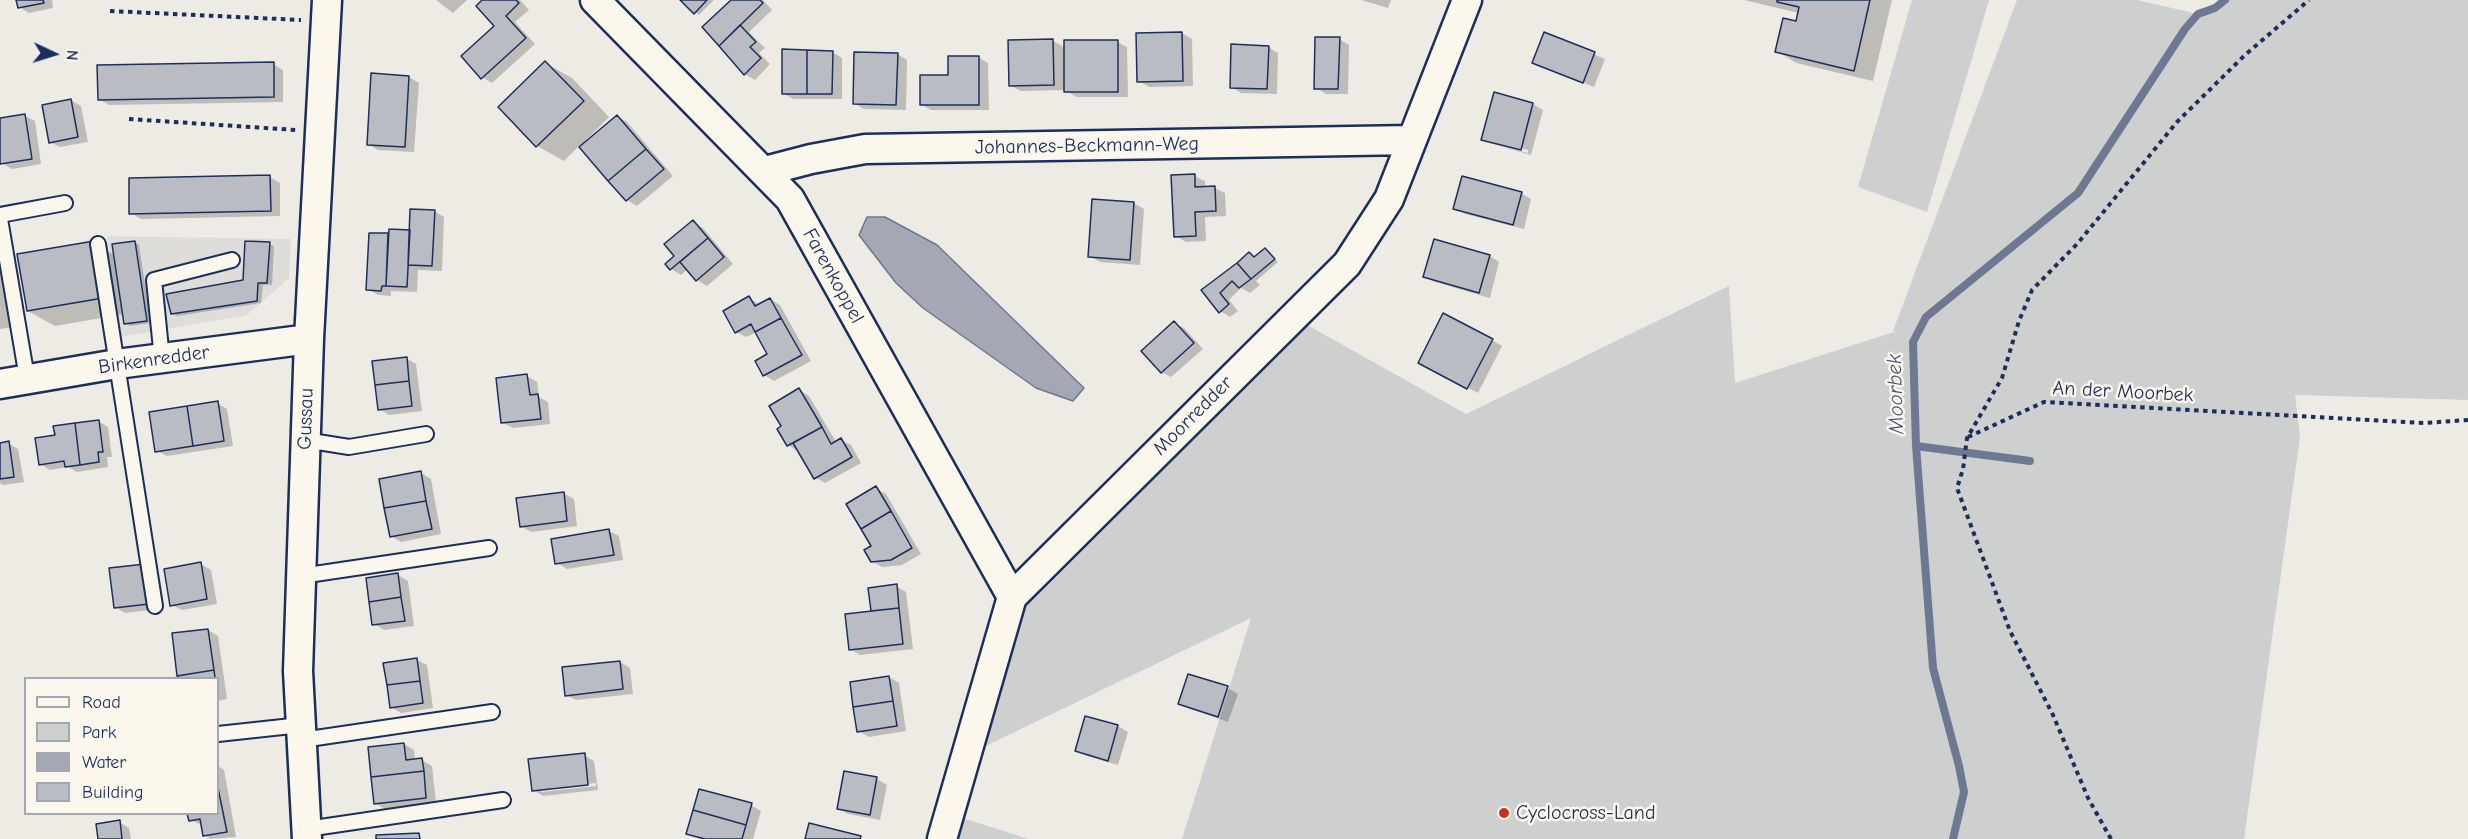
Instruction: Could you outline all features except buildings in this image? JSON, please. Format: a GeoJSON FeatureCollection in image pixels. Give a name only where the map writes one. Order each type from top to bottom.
{"type":"FeatureCollection","features":[{"type":"Feature","properties":{"kind":"street","name":"Farenkoppel"},"geometry":{"type":"LineString","coordinates":[[595,0],[790,199],[1012,597]]}},
{"type":"Feature","properties":{"kind":"street","name":"Moorredder"},"geometry":{"type":"LineString","coordinates":[[942,839],[1012,597],[1347,264],[1389,199],[1467,0]]}},
{"type":"Feature","properties":{"kind":"street","name":"Gussau"},"geometry":{"type":"LineString","coordinates":[[307,834],[298,671],[309,339],[326,11]]}},
{"type":"Feature","properties":{"kind":"street","name":"Johannes-Beckmann-Weg"},"geometry":{"type":"LineString","coordinates":[[765,171],[811,159],[865,149],[1412,140]]}},
{"type":"Feature","properties":{"kind":"street","name":"Birkenredder"},"geometry":{"type":"LineString","coordinates":[[14,381],[117,364],[309,339]]}},
{"type":"Feature","properties":{"kind":"lane"},"geometry":{"type":"LineString","coordinates":[[14,381],[0,217],[65,203]]}},
{"type":"Feature","properties":{"kind":"lane"},"geometry":{"type":"LineString","coordinates":[[98,244],[155,606]]}},
{"type":"Feature","properties":{"kind":"lane"},"geometry":{"type":"LineString","coordinates":[[162,359],[154,280],[232,260]]}},
{"type":"Feature","properties":{"kind":"lane"},"geometry":{"type":"LineString","coordinates":[[305,440],[350,447],[426,434]]}},
{"type":"Feature","properties":{"kind":"lane"},"geometry":{"type":"LineString","coordinates":[[301,576],[489,548]]}},
{"type":"Feature","properties":{"kind":"lane"},"geometry":{"type":"LineString","coordinates":[[219,734],[302,732],[492,712]]}},
{"type":"Feature","properties":{"kind":"lane"},"geometry":{"type":"LineString","coordinates":[[307,834],[503,800]]}},
{"type":"Feature","properties":{"kind":"path"},"geometry":{"type":"LineString","coordinates":[[2111,839],[2088,798],[2053,715],[2010,631],[1957,488],[1963,469],[1967,438],[2002,378],[2019,321],[2032,290],[2099,218],[2177,122],[2245,55],[2309,0]]}},
{"type":"Feature","properties":{"kind":"path"},"geometry":{"type":"LineString","coordinates":[[110,11],[326,11]]}},
{"type":"Feature","properties":{"kind":"path"},"geometry":{"type":"LineString","coordinates":[[129,119],[320,132]]}},
{"type":"Feature","properties":{"kind":"path","name":"An der Moorbek"},"geometry":{"type":"LineString","coordinates":[[1967,438],[2044,402],[2424,423],[2468,420]]}},
{"type":"Feature","properties":{"kind":"shaded area"},"geometry":{"type":"Polygon","coordinates":[[[107,236],[291,239],[289,278],[247,315],[120,337],[107,236]]]}},
{"type":"Feature","properties":{"kind":"green space"},"geometry":{"type":"Polygon","coordinates":[[[1912,0],[1989,0],[1927,212],[1858,187],[1912,0]]]}},
{"type":"Feature","properties":{"kind":"green space"},"geometry":{"type":"Polygon","coordinates":[[[2017,0],[2137,0],[2198,14],[2206,12],[2223,0],[2468,0],[2468,400],[2295,395],[2300,437],[2244,839],[1182,839],[1251,618],[967,755],[1012,597],[1293,317],[1466,414],[1729,286],[1735,383],[1897,331],[1893,331],[2017,0]]]}},
{"type":"Feature","properties":{"kind":"green space"},"geometry":{"type":"Polygon","coordinates":[[[950,814],[1029,839],[943,839],[950,814]]]}},
{"type":"Feature","properties":{"kind":"water"},"geometry":{"type":"Polygon","coordinates":[[[867,217],[885,217],[937,245],[1084,388],[1073,401],[1036,388],[923,308],[896,283],[859,235],[867,217]]]}},
{"type":"Feature","properties":{"kind":"waterway","name":"Moorbek"},"geometry":{"type":"LineString","coordinates":[[1953,839],[1964,792],[1933,668],[1916,446],[1913,342],[1926,317],[2078,193],[2185,29],[2198,14],[2215,8],[2225,0]]}},
{"type":"Feature","properties":{"kind":"waterway"},"geometry":{"type":"LineString","coordinates":[[1916,446],[2030,461]]}},
{"type":"Feature","properties":{"kind":"place","name":"Cyclocross-Land"},"geometry":{"type":"Point","coordinates":[1504,813]}}]}
